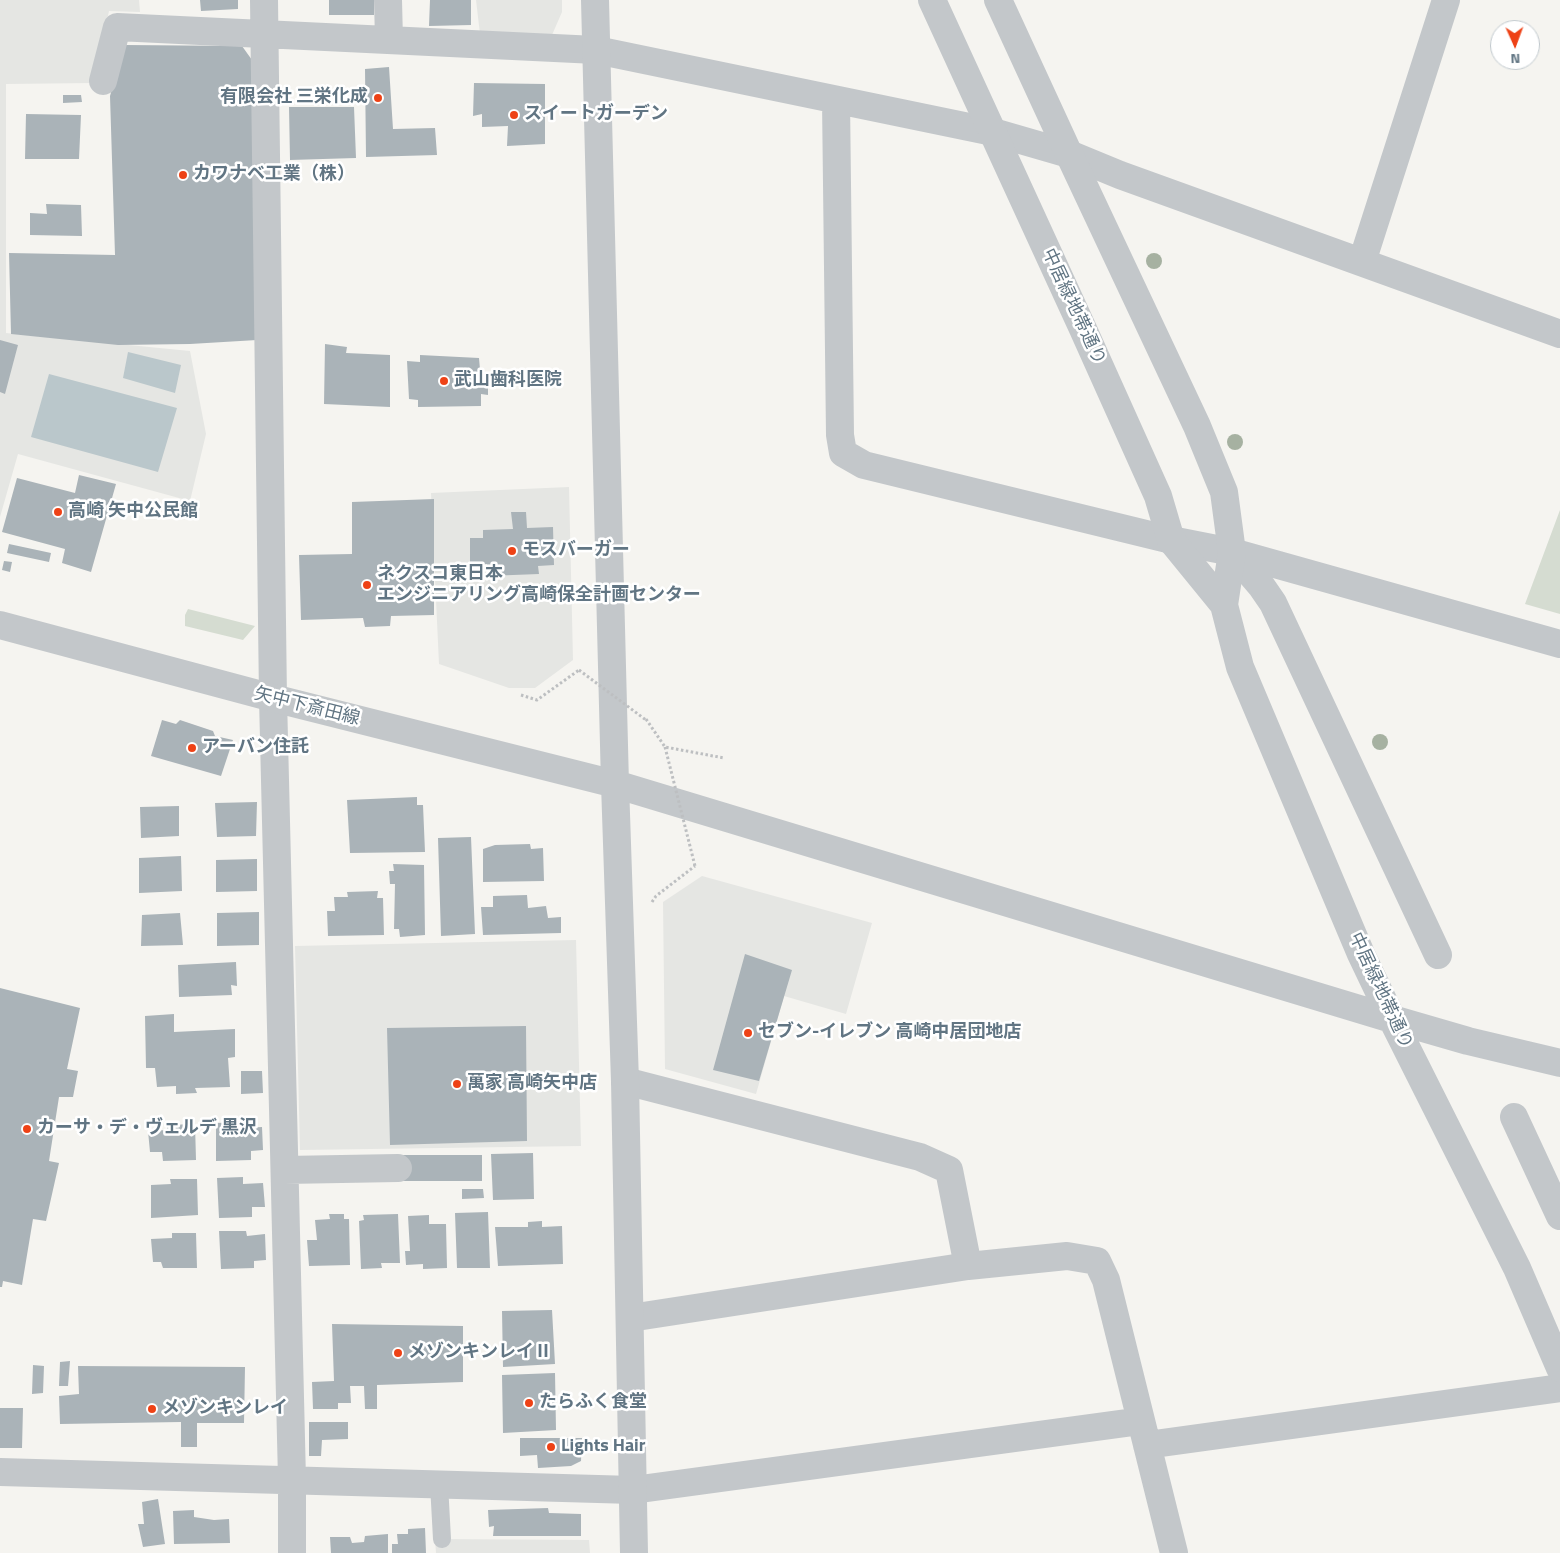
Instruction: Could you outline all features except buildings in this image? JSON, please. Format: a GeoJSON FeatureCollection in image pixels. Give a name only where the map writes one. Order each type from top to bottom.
{"type":"FeatureCollection","features":[{"type":"Feature","properties":{"kind":"street"},"geometry":{"type":"LineString","coordinates":[[264,0],[273,698],[292,1479],[292,1553]]}},
{"type":"Feature","properties":{"kind":"street"},"geometry":{"type":"LineString","coordinates":[[388,0],[389,40]]}},
{"type":"Feature","properties":{"kind":"street"},"geometry":{"type":"LineString","coordinates":[[595,0],[615,784],[625,1081],[634,1553]]}},
{"type":"Feature","properties":{"kind":"street","name":"中居緑地帯通り"},"geometry":{"type":"LineString","coordinates":[[932,0],[1158,496],[1171,540],[1224,605]]}},
{"type":"Feature","properties":{"kind":"street","name":"中居緑地帯通り"},"geometry":{"type":"LineString","coordinates":[[998,0],[1068,154],[1197,426],[1224,492],[1232,552],[1224,605],[1240,667],[1361,954],[1517,1268],[1560,1368]]}},
{"type":"Feature","properties":{"kind":"street"},"geometry":{"type":"LineString","coordinates":[[1362,262],[1446,0]]}},
{"type":"Feature","properties":{"kind":"street"},"geometry":{"type":"LineString","coordinates":[[103,81],[117,27],[596,50],[993,132],[1068,154],[1120,175],[1560,334]]}},
{"type":"Feature","properties":{"kind":"street"},"geometry":{"type":"LineString","coordinates":[[836,100],[840,434],[843,453],[864,465],[1171,540],[1232,552],[1560,644]]}},
{"type":"Feature","properties":{"kind":"street"},"geometry":{"type":"LineString","coordinates":[[1232,552],[1273,603],[1438,955]]}},
{"type":"Feature","properties":{"kind":"street","name":"矢中下斎田線"},"geometry":{"type":"LineString","coordinates":[[0,625],[273,698],[615,784],[1392,1019],[1560,1063]]}},
{"type":"Feature","properties":{"kind":"street"},"geometry":{"type":"LineString","coordinates":[[625,1081],[920,1157],[949,1170],[968,1266]]}},
{"type":"Feature","properties":{"kind":"street"},"geometry":{"type":"LineString","coordinates":[[1514,1117],[1560,1216]]}},
{"type":"Feature","properties":{"kind":"street"},"geometry":{"type":"LineString","coordinates":[[284,1170],[398,1168]]}},
{"type":"Feature","properties":{"kind":"street"},"geometry":{"type":"LineString","coordinates":[[630,1318],[968,1266],[1067,1256],[1097,1261],[1106,1280],[1174,1553]]}},
{"type":"Feature","properties":{"kind":"street"},"geometry":{"type":"LineString","coordinates":[[0,1472],[633,1490],[1560,1388]]}},
{"type":"Feature","properties":{"kind":"lane"},"geometry":{"type":"LineString","coordinates":[[439,1484],[442,1539]]}},
{"type":"Feature","properties":{"kind":"path"},"geometry":{"type":"LineString","coordinates":[[521,695],[537,700],[579,670],[646,720],[665,747],[695,866],[656,896]]}},
{"type":"Feature","properties":{"kind":"path"},"geometry":{"type":"LineString","coordinates":[[665,747],[724,758]]}},
{"type":"Feature","properties":{"kind":"shaded area"},"geometry":{"type":"Polygon","coordinates":[[[0,0],[139,0],[140,12],[109,11],[93,83],[6,84],[6,333],[190,351],[206,434],[190,501],[18,454],[0,517],[0,0]]]}},
{"type":"Feature","properties":{"kind":"shaded area"},"geometry":{"type":"Polygon","coordinates":[[[476,0],[562,0],[562,12],[552,35],[480,34],[476,0]]]}},
{"type":"Feature","properties":{"kind":"shaded area"},"geometry":{"type":"Polygon","coordinates":[[[128,352],[181,365],[175,393],[123,378],[128,352]]]}},
{"type":"Feature","properties":{"kind":"shaded area"},"geometry":{"type":"Polygon","coordinates":[[[49,374],[177,408],[158,472],[31,437],[49,374]]]}},
{"type":"Feature","properties":{"kind":"shaded area"},"geometry":{"type":"Polygon","coordinates":[[[569,487],[573,660],[535,688],[509,688],[439,664],[431,493],[569,487]]]}},
{"type":"Feature","properties":{"kind":"shaded area"},"geometry":{"type":"Polygon","coordinates":[[[1560,510],[1560,614],[1525,604],[1560,510]]]}},
{"type":"Feature","properties":{"kind":"shaded area"},"geometry":{"type":"Polygon","coordinates":[[[188,609],[255,626],[243,640],[185,626],[185,615],[188,609]]]}},
{"type":"Feature","properties":{"kind":"shaded area"},"geometry":{"type":"Polygon","coordinates":[[[702,876],[872,923],[846,1014],[784,996],[756,1094],[665,1069],[663,902],[702,876]]]}},
{"type":"Feature","properties":{"kind":"shaded area"},"geometry":{"type":"Polygon","coordinates":[[[576,940],[581,1146],[300,1150],[295,946],[576,940]]]}},
{"type":"Feature","properties":{"kind":"shaded area"},"geometry":{"type":"Polygon","coordinates":[[[435,1539],[589,1540],[590,1553],[436,1553],[435,1539]]]}},
{"type":"Feature","properties":{"kind":"place","name":"有限会社 三栄化成"},"geometry":{"type":"Point","coordinates":[378,98]}},
{"type":"Feature","properties":{"kind":"place","name":"スイートガーデン"},"geometry":{"type":"Point","coordinates":[514,115]}},
{"type":"Feature","properties":{"kind":"place","name":"カワナベ工業（株）"},"geometry":{"type":"Point","coordinates":[183,175]}},
{"type":"Feature","properties":{"kind":"place","name":"武山歯科医院"},"geometry":{"type":"Point","coordinates":[444,381]}},
{"type":"Feature","properties":{"kind":"place","name":"高崎 矢中公民館"},"geometry":{"type":"Point","coordinates":[58,512]}},
{"type":"Feature","properties":{"kind":"place","name":"モスバーガー"},"geometry":{"type":"Point","coordinates":[512,551]}},
{"type":"Feature","properties":{"kind":"place","name":"ネクスコ東日本 エンジニアリング高崎保全計画センター"},"geometry":{"type":"Point","coordinates":[367,585]}},
{"type":"Feature","properties":{"kind":"place","name":"アーバン住託"},"geometry":{"type":"Point","coordinates":[192,748]}},
{"type":"Feature","properties":{"kind":"place","name":"セブン-イレブン 高崎中居団地店"},"geometry":{"type":"Point","coordinates":[748,1033]}},
{"type":"Feature","properties":{"kind":"place","name":"萬家 高崎矢中店"},"geometry":{"type":"Point","coordinates":[457,1084]}},
{"type":"Feature","properties":{"kind":"place","name":"カーサ・デ・ヴェルデ 黒沢"},"geometry":{"type":"Point","coordinates":[27,1129]}},
{"type":"Feature","properties":{"kind":"place","name":"メゾンキンレイⅡ"},"geometry":{"type":"Point","coordinates":[398,1353]}},
{"type":"Feature","properties":{"kind":"place","name":"たらふく食堂"},"geometry":{"type":"Point","coordinates":[529,1403]}},
{"type":"Feature","properties":{"kind":"place","name":"メゾンキンレイ"},"geometry":{"type":"Point","coordinates":[152,1409]}},
{"type":"Feature","properties":{"kind":"place","name":"Lights Hair"},"geometry":{"type":"Point","coordinates":[551,1447]}}]}
